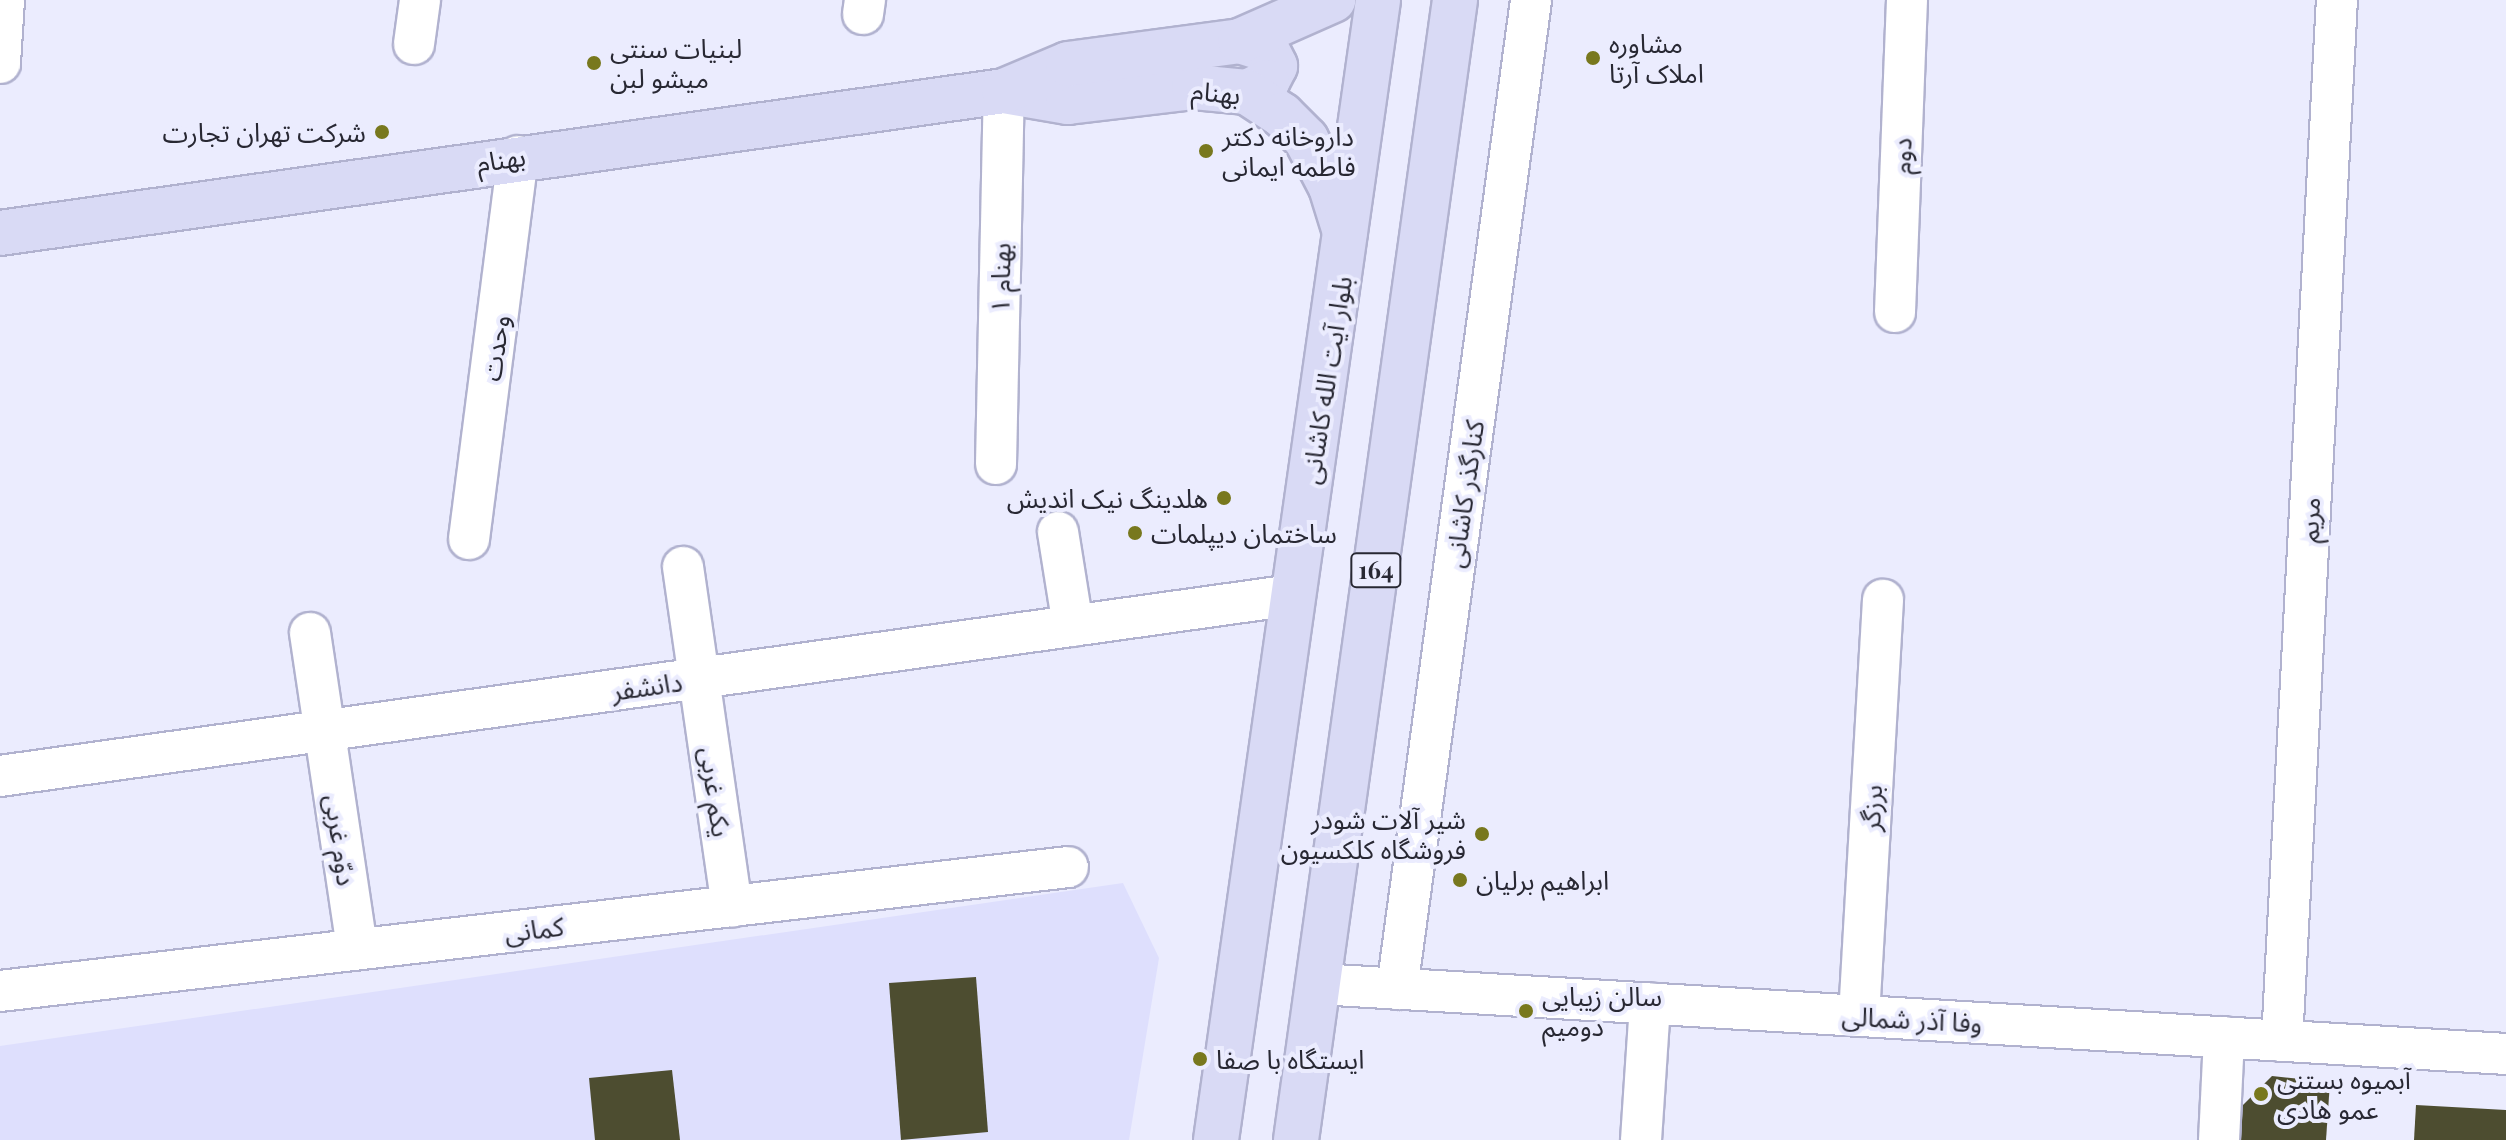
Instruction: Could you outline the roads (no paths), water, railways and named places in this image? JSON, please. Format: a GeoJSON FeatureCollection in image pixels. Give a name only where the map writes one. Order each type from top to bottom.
{"type":"FeatureCollection","features":[{"type":"Feature","properties":{"kind":"main road","name":"بهنام"},"geometry":{"type":"LineString","coordinates":[[0,233],[518,156],[1004,91],[1068,64],[1240,41],[1333,0]]}},
{"type":"Feature","properties":{"kind":"main road","name":"بلوار آیت الله کاشانی"},"geometry":{"type":"LineString","coordinates":[[1216,1140],[1347,238],[1378,0]]}},
{"type":"Feature","properties":{"kind":"main road","name":"164"},"geometry":{"type":"LineString","coordinates":[[1296,1140],[1455,0]]}},
{"type":"Feature","properties":{"kind":"main road"},"geometry":{"type":"LineString","coordinates":[[1240,41],[1267,50],[1275,66],[1267,82],[1247,92]]}},
{"type":"Feature","properties":{"kind":"main road","name":"بهنام"},"geometry":{"type":"LineString","coordinates":[[1004,91],[1068,102],[1194,87],[1247,92],[1282,115],[1306,139],[1331,187],[1347,238]]}},
{"type":"Feature","properties":{"kind":"street"},"geometry":{"type":"LineString","coordinates":[[0,63],[4,0]]}},
{"type":"Feature","properties":{"kind":"street"},"geometry":{"type":"LineString","coordinates":[[414,44],[420,0]]}},
{"type":"Feature","properties":{"kind":"street","name":"کنارگذر کاشانی"},"geometry":{"type":"LineString","coordinates":[[1397,989],[1531,0]]}},
{"type":"Feature","properties":{"kind":"street","name":"دوم"},"geometry":{"type":"LineString","coordinates":[[1895,312],[1907,0]]}},
{"type":"Feature","properties":{"kind":"street","name":"مریم"},"geometry":{"type":"LineString","coordinates":[[2282,1041],[2337,0]]}},
{"type":"Feature","properties":{"kind":"street","name":"بهنام ۱"},"geometry":{"type":"LineString","coordinates":[[996,464],[1004,91]]}},
{"type":"Feature","properties":{"kind":"street","name":"وحدت"},"geometry":{"type":"LineString","coordinates":[[469,539],[518,156]]}},
{"type":"Feature","properties":{"kind":"street"},"geometry":{"type":"LineString","coordinates":[[1058,532],[1073,626]]}},
{"type":"Feature","properties":{"kind":"street","name":"یکم غربی"},"geometry":{"type":"LineString","coordinates":[[683,567],[732,906]]}},
{"type":"Feature","properties":{"kind":"street","name":"دانشفر"},"geometry":{"type":"LineString","coordinates":[[0,776],[1293,595]]}},
{"type":"Feature","properties":{"kind":"street","name":"برزگر"},"geometry":{"type":"LineString","coordinates":[[1859,1016],[1883,600]]}},
{"type":"Feature","properties":{"kind":"street","name":"دوّم غربی"},"geometry":{"type":"LineString","coordinates":[[310,633],[357,949]]}},
{"type":"Feature","properties":{"kind":"street","name":"کمانی"},"geometry":{"type":"LineString","coordinates":[[0,991],[1068,867]]}},
{"type":"Feature","properties":{"kind":"street","name":"وفا آذر شمالی"},"geometry":{"type":"LineString","coordinates":[[1318,984],[2506,1054]]}},
{"type":"Feature","properties":{"kind":"street"},"geometry":{"type":"LineString","coordinates":[[1641,1140],[1650,1003]]}},
{"type":"Feature","properties":{"kind":"street"},"geometry":{"type":"LineString","coordinates":[[2219,1140],[2224,1037]]}},
{"type":"Feature","properties":{"kind":"place","name":"مشاوره املاک آرتا"},"geometry":{"type":"Point","coordinates":[1593,58]}},
{"type":"Feature","properties":{"kind":"place","name":"لبنیات سنتی میشو لبن"},"geometry":{"type":"Point","coordinates":[594,63]}},
{"type":"Feature","properties":{"kind":"place","name":"شرکت تهران تجارت"},"geometry":{"type":"Point","coordinates":[382,132]}},
{"type":"Feature","properties":{"kind":"place","name":"داروخانه دکتر فاطمه ایمانی"},"geometry":{"type":"Point","coordinates":[1206,151]}},
{"type":"Feature","properties":{"kind":"place","name":"هلدینگ نیک اندیش"},"geometry":{"type":"Point","coordinates":[1224,498]}},
{"type":"Feature","properties":{"kind":"place","name":"ساختمان دیپلمات"},"geometry":{"type":"Point","coordinates":[1135,533]}},
{"type":"Feature","properties":{"kind":"place","name":"شیر آلات شودر فروشگاه کلکسیون"},"geometry":{"type":"Point","coordinates":[1482,834]}},
{"type":"Feature","properties":{"kind":"place","name":"ابراهیم برلیان"},"geometry":{"type":"Point","coordinates":[1460,880]}},
{"type":"Feature","properties":{"kind":"place","name":"سالن زیبایی دومیم"},"geometry":{"type":"Point","coordinates":[1526,1011]}},
{"type":"Feature","properties":{"kind":"place","name":"ایستگاه با صفا"},"geometry":{"type":"Point","coordinates":[1200,1059]}},
{"type":"Feature","properties":{"kind":"place","name":"آبمیوه بستنی عمو هادی"},"geometry":{"type":"Point","coordinates":[2261,1094]}}]}
